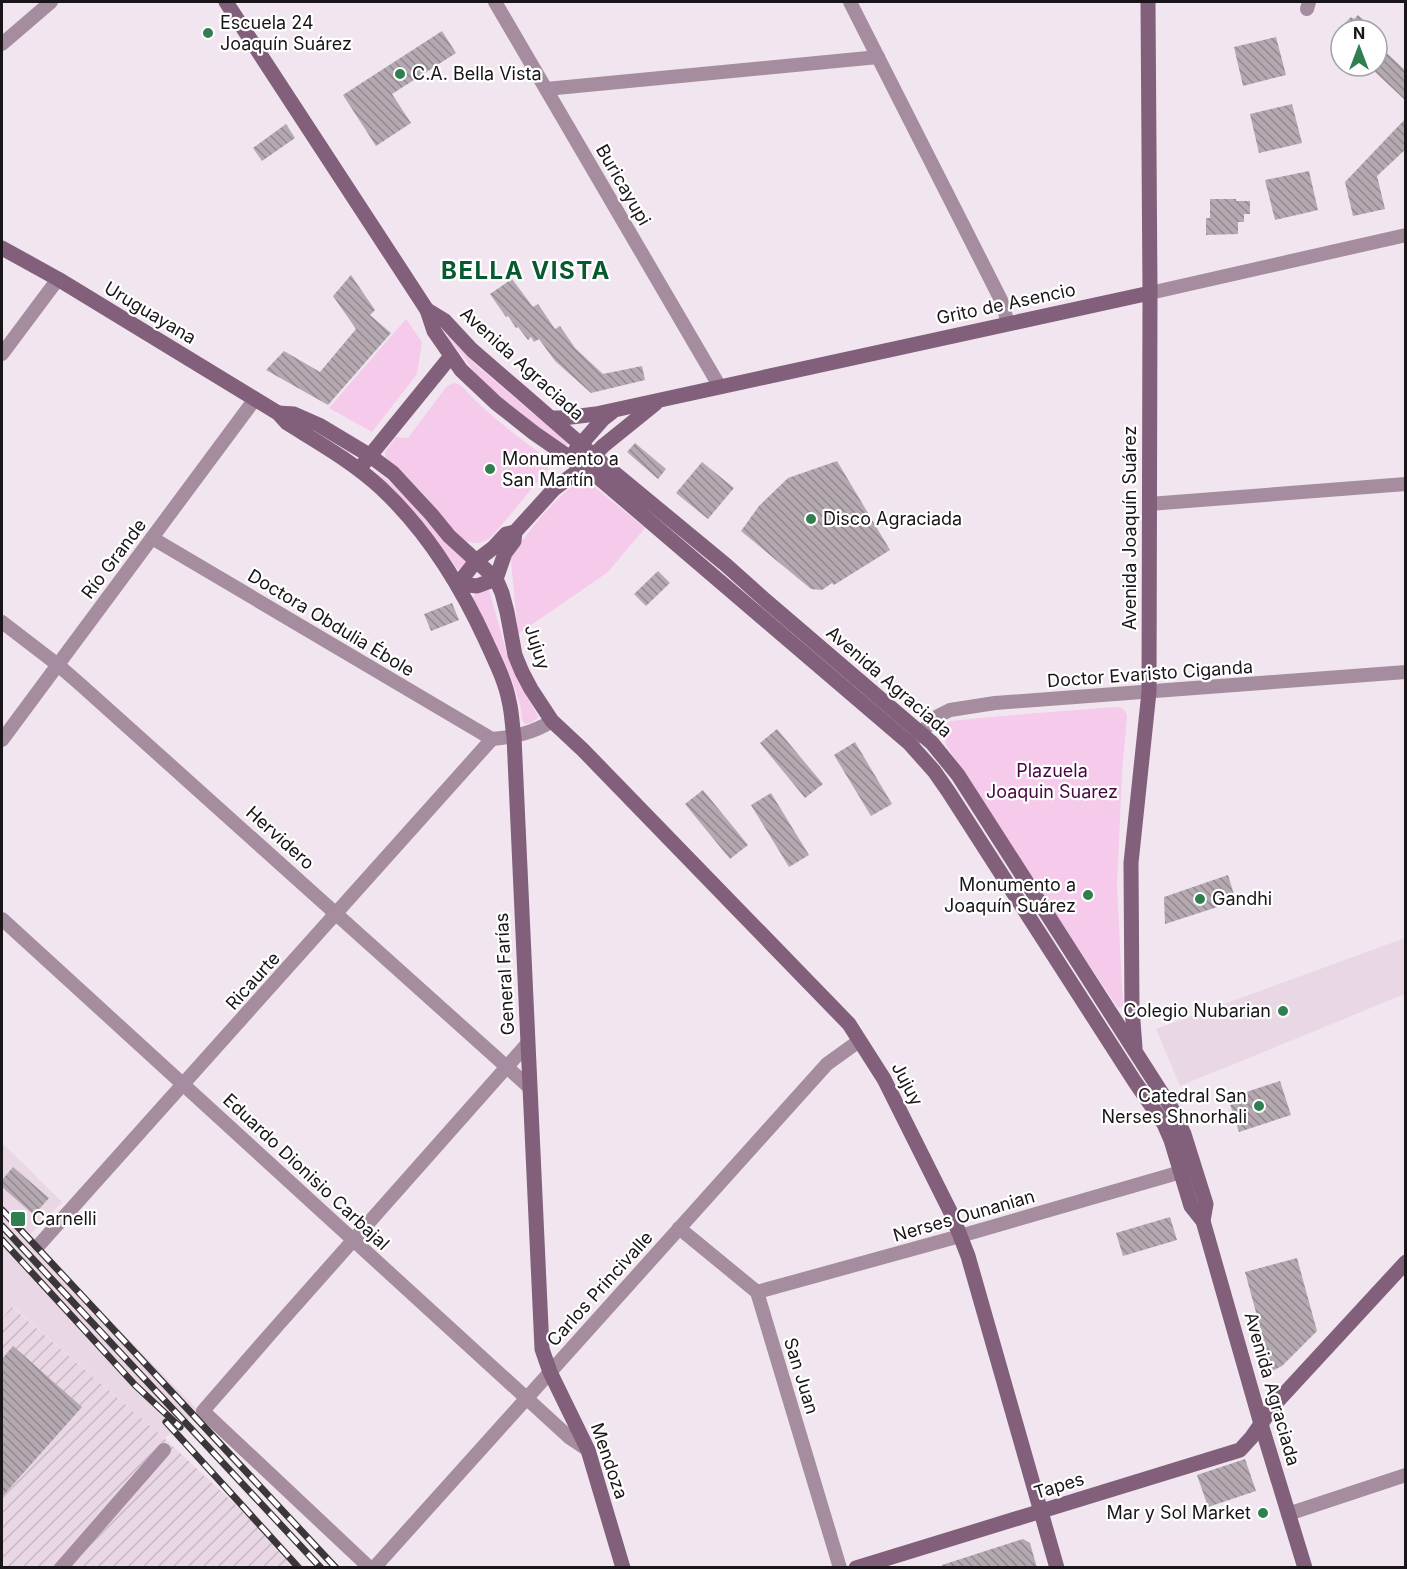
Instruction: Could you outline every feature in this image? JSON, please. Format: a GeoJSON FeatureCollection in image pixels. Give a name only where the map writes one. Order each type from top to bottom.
{"type":"FeatureCollection","features":[{"type":"Feature","properties":{"kind":"street"},"geometry":{"type":"LineString","coordinates":[[2,44],[51,2]]}},
{"type":"Feature","properties":{"kind":"street","name":"Avenida Agraciada"},"geometry":{"type":"LineString","coordinates":[[226,2],[428,310],[434,331],[461,370],[496,403],[599,478],[914,738],[942,754],[958,775],[1172,1109],[1184,1134],[1206,1204],[1203,1221]]}},
{"type":"Feature","properties":{"kind":"street","name":"Buricayupi"},"geometry":{"type":"LineString","coordinates":[[495,2],[720,387]]}},
{"type":"Feature","properties":{"kind":"street"},"geometry":{"type":"LineString","coordinates":[[850,2],[1000,300],[1008,323]]}},
{"type":"Feature","properties":{"kind":"street","name":"Avenida Joaquín Suárez"},"geometry":{"type":"LineString","coordinates":[[1136,1053],[1132,1009],[1131,863],[1149,692],[1148,2]]}},
{"type":"Feature","properties":{"kind":"street"},"geometry":{"type":"LineString","coordinates":[[546,89],[878,57]]}},
{"type":"Feature","properties":{"kind":"street","name":"Grito de Asencio"},"geometry":{"type":"LineString","coordinates":[[551,418],[576,417],[658,401],[1406,235]]}},
{"type":"Feature","properties":{"kind":"street","name":"Uruguayana"},"geometry":{"type":"LineString","coordinates":[[2,248],[58,279],[278,413],[287,423],[359,470],[380,487],[400,508],[433,548],[458,585]]}},
{"type":"Feature","properties":{"kind":"street"},"geometry":{"type":"LineString","coordinates":[[2,354],[58,279]]}},
{"type":"Feature","properties":{"kind":"street","name":"Avenida Agraciada"},"geometry":{"type":"LineString","coordinates":[[428,310],[445,321],[471,350],[594,456],[726,565],[914,738],[1164,1124],[1191,1206],[1203,1221],[1305,1568]]}},
{"type":"Feature","properties":{"kind":"street"},"geometry":{"type":"LineString","coordinates":[[359,470],[451,356]]}},
{"type":"Feature","properties":{"kind":"street","name":"Río Grande"},"geometry":{"type":"LineString","coordinates":[[2,740],[255,399]]}},
{"type":"Feature","properties":{"kind":"street"},"geometry":{"type":"LineString","coordinates":[[458,585],[477,586],[496,579],[515,532],[554,489],[583,467],[658,401]]}},
{"type":"Feature","properties":{"kind":"street"},"geometry":{"type":"LineString","coordinates":[[554,489],[569,458],[580,443],[603,418],[614,410]]}},
{"type":"Feature","properties":{"kind":"street","name":"Uruguayana"},"geometry":{"type":"LineString","coordinates":[[278,413],[294,414],[319,425],[369,455],[393,473],[449,536],[496,579]]}},
{"type":"Feature","properties":{"kind":"street"},"geometry":{"type":"LineString","coordinates":[[1149,504],[1406,484]]}},
{"type":"Feature","properties":{"kind":"street"},"geometry":{"type":"LineString","coordinates":[[458,585],[476,561],[494,548],[506,534],[515,532]]}},
{"type":"Feature","properties":{"kind":"street","name":"Doctora Obdulia Ébole"},"geometry":{"type":"LineString","coordinates":[[152,538],[492,739]]}},
{"type":"Feature","properties":{"kind":"street","name":"Jujuy"},"geometry":{"type":"LineString","coordinates":[[496,579],[505,602],[515,655],[531,689],[552,721],[583,750],[844,1019],[885,1079],[952,1215],[968,1256],[1057,1568]]}},
{"type":"Feature","properties":{"kind":"street","name":"General Farías"},"geometry":{"type":"LineString","coordinates":[[458,585],[482,633],[510,703],[542,1349],[550,1372]]}},
{"type":"Feature","properties":{"kind":"street","name":"Hervidero"},"geometry":{"type":"LineString","coordinates":[[2,622],[58,665],[529,1087]]}},
{"type":"Feature","properties":{"kind":"street","name":"Doctor Evaristo Ciganda"},"geometry":{"type":"LineString","coordinates":[[914,738],[938,716],[950,710],[995,703],[1406,672]]}},
{"type":"Feature","properties":{"kind":"street"},"geometry":{"type":"LineString","coordinates":[[492,739],[531,732],[552,721]]}},
{"type":"Feature","properties":{"kind":"street","name":"Ricaurte"},"geometry":{"type":"LineString","coordinates":[[39,1245],[492,739]]}},
{"type":"Feature","properties":{"kind":"street","name":"Eduardo Dionisio Carbajal"},"geometry":{"type":"LineString","coordinates":[[2,919],[570,1438],[588,1450]]}},
{"type":"Feature","properties":{"kind":"street","name":"Carlos Princivalle"},"geometry":{"type":"LineString","coordinates":[[372,1568],[827,1064],[859,1041]]}},
{"type":"Feature","properties":{"kind":"street"},"geometry":{"type":"LineString","coordinates":[[372,1568],[203,1411],[528,1043]]}},
{"type":"Feature","properties":{"kind":"street","name":"Nerses Ounanian"},"geometry":{"type":"LineString","coordinates":[[757,1292],[1181,1172]]}},
{"type":"Feature","properties":{"kind":"street"},"geometry":{"type":"LineString","coordinates":[[679,1228],[757,1292]]}},
{"type":"Feature","properties":{"kind":"street","name":"Tapes"},"geometry":{"type":"LineString","coordinates":[[856,1568],[1240,1450],[1275,1404],[1406,1262]]}},
{"type":"Feature","properties":{"kind":"street","name":"San Juan"},"geometry":{"type":"LineString","coordinates":[[757,1292],[840,1568]]}},
{"type":"Feature","properties":{"kind":"street","name":"Mendoza"},"geometry":{"type":"LineString","coordinates":[[550,1372],[588,1450],[623,1568]]}},
{"type":"Feature","properties":{"kind":"street"},"geometry":{"type":"LineString","coordinates":[[61,1568],[164,1450]]}},
{"type":"Feature","properties":{"kind":"street"},"geometry":{"type":"LineString","coordinates":[[1288,1514],[1406,1475]]}},
{"type":"Feature","properties":{"kind":"shaded area","name":"Colegio Nubarian"},"geometry":{"type":"Polygon","coordinates":[[[1405,938],[1405,994],[1180,1086],[1156,1029],[1405,938]]]}},
{"type":"Feature","properties":{"kind":"shaded area"},"geometry":{"type":"Polygon","coordinates":[[[2,1143],[62,1202],[28,1237],[199,1411],[164,1438],[13,1307],[2,1319],[2,1143]]]}},
{"type":"Feature","properties":{"kind":"shaded area"},"geometry":{"type":"Polygon","coordinates":[[[12,1307],[164,1438],[302,1567],[2,1567],[2,1319],[12,1307]]]}},
{"type":"Feature","properties":{"kind":"green space"},"geometry":{"type":"Polygon","coordinates":[[[406,319],[422,342],[417,374],[372,432],[329,408],[406,319]]]}},
{"type":"Feature","properties":{"kind":"green space"},"geometry":{"type":"Polygon","coordinates":[[[449,336],[476,365],[568,445],[565,446],[539,428],[489,387],[474,372],[447,337],[449,336]]]}},
{"type":"Feature","properties":{"kind":"green space"},"geometry":{"type":"Polygon","coordinates":[[[454,383],[462,386],[490,414],[550,463],[548,469],[494,534],[479,543],[469,542],[457,534],[419,489],[385,457],[385,452],[396,437],[408,438],[447,386],[454,383]]]}},
{"type":"Feature","properties":{"kind":"green space"},"geometry":{"type":"Polygon","coordinates":[[[378,474],[403,495],[445,542],[467,561],[461,570],[458,570],[424,523],[378,474]]]}},
{"type":"Feature","properties":{"kind":"green space"},"geometry":{"type":"Polygon","coordinates":[[[582,482],[591,484],[645,528],[608,572],[518,634],[512,555],[554,503],[573,486],[582,482]]]}},
{"type":"Feature","properties":{"kind":"green space"},"geometry":{"type":"Polygon","coordinates":[[[489,590],[507,654],[518,681],[538,716],[531,723],[525,724],[522,720],[521,708],[511,677],[473,597],[475,594],[489,590]]]}},
{"type":"Feature","properties":{"kind":"green space","name":"Plazuela Joaquin Suarez"},"geometry":{"type":"Polygon","coordinates":[[[1116,707],[1123,709],[1127,716],[1117,886],[1123,1006],[1118,1008],[948,748],[943,733],[951,721],[1116,707]]]}},
{"type":"Feature","properties":{"kind":"building","name":"C.A. Bella Vista"},"geometry":{"type":"Polygon","coordinates":[[[442,31],[456,53],[392,94],[411,123],[376,146],[343,95],[442,31]]]}},
{"type":"Feature","properties":{"kind":"building"},"geometry":{"type":"Polygon","coordinates":[[[1276,37],[1286,75],[1243,86],[1234,47],[1276,37]]]}},
{"type":"Feature","properties":{"kind":"building"},"geometry":{"type":"Polygon","coordinates":[[[1389,55],[1406,71],[1406,101],[1381,78],[1389,78],[1389,55]]]}},
{"type":"Feature","properties":{"kind":"building"},"geometry":{"type":"Polygon","coordinates":[[[1292,104],[1302,143],[1259,153],[1250,114],[1292,104]]]}},
{"type":"Feature","properties":{"kind":"building"},"geometry":{"type":"Polygon","coordinates":[[[1406,118],[1406,149],[1377,176],[1385,209],[1353,216],[1345,182],[1406,118]]]}},
{"type":"Feature","properties":{"kind":"building"},"geometry":{"type":"Polygon","coordinates":[[[286,124],[295,138],[262,161],[253,148],[286,124]]]}},
{"type":"Feature","properties":{"kind":"building"},"geometry":{"type":"Polygon","coordinates":[[[1309,171],[1318,210],[1275,220],[1265,180],[1309,171]]]}},
{"type":"Feature","properties":{"kind":"building"},"geometry":{"type":"Polygon","coordinates":[[[1210,199],[1250,201],[1250,214],[1244,214],[1244,222],[1238,222],[1238,234],[1206,235],[1206,218],[1210,218],[1210,199]]]}},
{"type":"Feature","properties":{"kind":"building"},"geometry":{"type":"Polygon","coordinates":[[[351,275],[375,310],[370,315],[391,333],[328,405],[266,370],[284,351],[320,372],[356,329],[333,296],[351,275]]]}},
{"type":"Feature","properties":{"kind":"building"},"geometry":{"type":"Polygon","coordinates":[[[512,279],[533,307],[538,304],[555,329],[560,326],[575,348],[603,374],[642,366],[645,380],[591,393],[555,361],[539,339],[534,342],[531,337],[528,340],[508,316],[506,317],[490,294],[512,279]]]}},
{"type":"Feature","properties":{"kind":"building"},"geometry":{"type":"Polygon","coordinates":[[[635,443],[666,469],[658,479],[627,452],[635,443]]]}},
{"type":"Feature","properties":{"kind":"building","name":"Disco Agraciada"},"geometry":{"type":"Polygon","coordinates":[[[837,461],[890,550],[834,585],[832,583],[822,590],[811,589],[741,531],[759,506],[788,478],[837,461]]]}},
{"type":"Feature","properties":{"kind":"building"},"geometry":{"type":"Polygon","coordinates":[[[702,462],[734,488],[708,519],[676,493],[702,462]]]}},
{"type":"Feature","properties":{"kind":"building"},"geometry":{"type":"Polygon","coordinates":[[[658,571],[670,583],[646,606],[634,594],[658,571]]]}},
{"type":"Feature","properties":{"kind":"building"},"geometry":{"type":"Polygon","coordinates":[[[452,603],[459,620],[431,631],[424,614],[452,603]]]}},
{"type":"Feature","properties":{"kind":"building"},"geometry":{"type":"Polygon","coordinates":[[[777,729],[823,784],[805,798],[760,743],[777,729]]]}},
{"type":"Feature","properties":{"kind":"building"},"geometry":{"type":"Polygon","coordinates":[[[855,742],[892,804],[871,816],[834,755],[855,742]]]}},
{"type":"Feature","properties":{"kind":"building"},"geometry":{"type":"Polygon","coordinates":[[[703,790],[748,845],[730,859],[685,804],[703,790]]]}},
{"type":"Feature","properties":{"kind":"building"},"geometry":{"type":"Polygon","coordinates":[[[771,793],[809,855],[789,867],[751,805],[771,793]]]}},
{"type":"Feature","properties":{"kind":"building","name":"Gandhi"},"geometry":{"type":"Polygon","coordinates":[[[1228,875],[1236,901],[1165,924],[1164,897],[1228,875]]]}},
{"type":"Feature","properties":{"kind":"building","name":"Catedral San Nerses Shnorhali"},"geometry":{"type":"Polygon","coordinates":[[[1280,1081],[1291,1115],[1239,1132],[1228,1098],[1280,1081]]]}},
{"type":"Feature","properties":{"kind":"building"},"geometry":{"type":"Polygon","coordinates":[[[13,1167],[49,1198],[34,1215],[2,1187],[2,1180],[13,1167]]]}},
{"type":"Feature","properties":{"kind":"building"},"geometry":{"type":"Polygon","coordinates":[[[1170,1217],[1177,1240],[1123,1256],[1116,1233],[1170,1217]]]}},
{"type":"Feature","properties":{"kind":"building"},"geometry":{"type":"Polygon","coordinates":[[[1297,1258],[1317,1331],[1282,1366],[1272,1371],[1245,1272],[1297,1258]]]}},
{"type":"Feature","properties":{"kind":"building"},"geometry":{"type":"Polygon","coordinates":[[[13,1346],[82,1407],[2,1497],[2,1359],[13,1346]]]}},
{"type":"Feature","properties":{"kind":"building"},"geometry":{"type":"Polygon","coordinates":[[[1245,1459],[1256,1491],[1208,1507],[1197,1475],[1245,1459]]]}},
{"type":"Feature","properties":{"kind":"building"},"geometry":{"type":"Polygon","coordinates":[[[1023,1539],[1030,1543],[1037,1568],[942,1568],[942,1565],[1023,1539]]]}},
{"type":"Feature","properties":{"kind":"railway"},"geometry":{"type":"LineString","coordinates":[[2,1210],[336,1568]]}},
{"type":"Feature","properties":{"kind":"railway"},"geometry":{"type":"LineString","coordinates":[[2,1226],[321,1568]]}},
{"type":"Feature","properties":{"kind":"railway"},"geometry":{"type":"LineString","coordinates":[[2,1240],[135,1385],[180,1427]]}},
{"type":"Feature","properties":{"kind":"railway"},"geometry":{"type":"LineString","coordinates":[[166,1422],[299,1568]]}},
{"type":"Feature","properties":{"kind":"place","name":"Escuela 24 Joaquín Suárez"},"geometry":{"type":"Point","coordinates":[208,33]}},
{"type":"Feature","properties":{"kind":"place","name":"C.A. Bella Vista"},"geometry":{"type":"Point","coordinates":[400,74]}},
{"type":"Feature","properties":{"kind":"place","name":"Monumento a San Martín"},"geometry":{"type":"Point","coordinates":[490,469]}},
{"type":"Feature","properties":{"kind":"place","name":"Disco Agraciada"},"geometry":{"type":"Point","coordinates":[811,519]}},
{"type":"Feature","properties":{"kind":"place","name":"Monumento a Joaquín Suárez"},"geometry":{"type":"Point","coordinates":[1088,895]}},
{"type":"Feature","properties":{"kind":"place","name":"Gandhi"},"geometry":{"type":"Point","coordinates":[1200,899]}},
{"type":"Feature","properties":{"kind":"place","name":"Colegio Nubarian"},"geometry":{"type":"Point","coordinates":[1283,1011]}},
{"type":"Feature","properties":{"kind":"place","name":"Catedral San Nerses Shnorhali"},"geometry":{"type":"Point","coordinates":[1259,1106]}},
{"type":"Feature","properties":{"kind":"place","name":"Carnelli"},"geometry":{"type":"Point","coordinates":[18,1219]}},
{"type":"Feature","properties":{"kind":"place","name":"Mar y Sol Market"},"geometry":{"type":"Point","coordinates":[1263,1513]}},
{"type":"Feature","properties":{"kind":"district","name":"BELLA VISTA"},"geometry":{"type":"Point","coordinates":[526,271]}}]}
